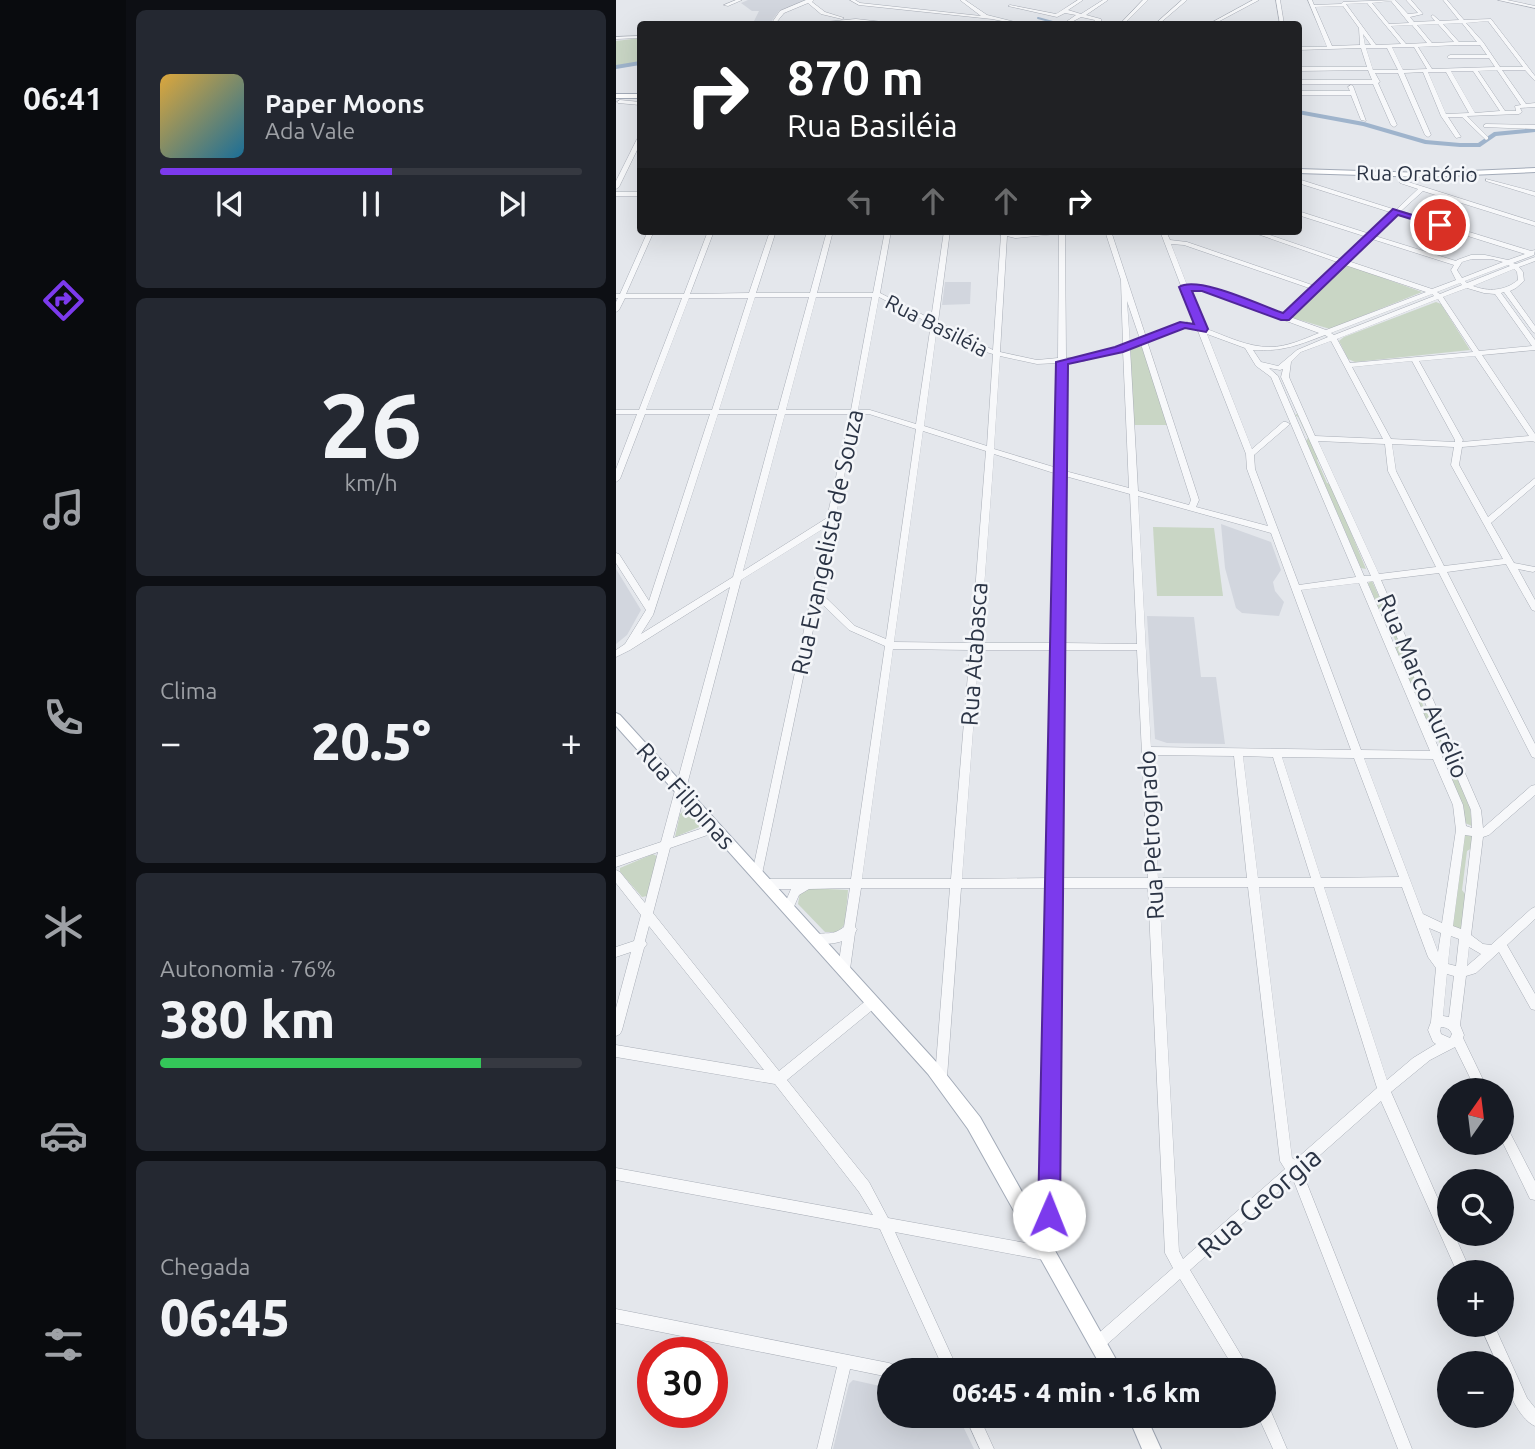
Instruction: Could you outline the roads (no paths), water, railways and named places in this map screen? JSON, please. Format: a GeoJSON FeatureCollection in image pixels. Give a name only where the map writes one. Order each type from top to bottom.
{"type":"FeatureCollection","features":[{"type":"Feature","properties":{"kind":"main road"},"geometry":{"type":"LineString","coordinates":[[617,100],[637,97]]}},
{"type":"Feature","properties":{"kind":"main road"},"geometry":{"type":"LineString","coordinates":[[617,100],[637,103]]}},
{"type":"Feature","properties":{"kind":"main road","name":"Rua Oratório"},"geometry":{"type":"LineString","coordinates":[[1302,171],[1425,175],[1535,170]]}},
{"type":"Feature","properties":{"kind":"main road","name":"Rua Oratório"},"geometry":{"type":"LineString","coordinates":[[1302,181],[1402,182],[1425,187],[1488,180],[1511,183],[1535,177]]}},
{"type":"Feature","properties":{"kind":"main road","name":"Rua Filipinas"},"geometry":{"type":"LineString","coordinates":[[616,718],[762,879]]}},
{"type":"Feature","properties":{"kind":"main road"},"geometry":{"type":"LineString","coordinates":[[762,879],[941,1077],[974,1123],[1106,1358]]}},
{"type":"Feature","properties":{"kind":"main road"},"geometry":{"type":"LineString","coordinates":[[1143,1428],[1152,1449]]}},
{"type":"Feature","properties":{"kind":"street"},"geometry":{"type":"LineString","coordinates":[[726,5],[740,0]]}},
{"type":"Feature","properties":{"kind":"street"},"geometry":{"type":"LineString","coordinates":[[852,0],[859,4],[1006,21]]}},
{"type":"Feature","properties":{"kind":"street"},"geometry":{"type":"LineString","coordinates":[[900,8],[908,0]]}},
{"type":"Feature","properties":{"kind":"street"},"geometry":{"type":"LineString","coordinates":[[962,0],[991,18]]}},
{"type":"Feature","properties":{"kind":"street"},"geometry":{"type":"LineString","coordinates":[[1010,6],[1057,16],[1081,0]]}},
{"type":"Feature","properties":{"kind":"street"},"geometry":{"type":"LineString","coordinates":[[1071,21],[1106,0]]}},
{"type":"Feature","properties":{"kind":"street"},"geometry":{"type":"LineString","coordinates":[[1125,21],[1146,0]]}},
{"type":"Feature","properties":{"kind":"street"},"geometry":{"type":"LineString","coordinates":[[1160,21],[1185,0]]}},
{"type":"Feature","properties":{"kind":"street"},"geometry":{"type":"LineString","coordinates":[[1238,0],[1250,3]]}},
{"type":"Feature","properties":{"kind":"street"},"geometry":{"type":"LineString","coordinates":[[1217,21],[1257,0]]}},
{"type":"Feature","properties":{"kind":"street"},"geometry":{"type":"LineString","coordinates":[[1278,0],[1282,21]]}},
{"type":"Feature","properties":{"kind":"street"},"geometry":{"type":"LineString","coordinates":[[1330,48],[1311,3],[1343,4],[1391,0],[1430,44]]}},
{"type":"Feature","properties":{"kind":"street"},"geometry":{"type":"LineString","coordinates":[[1407,16],[1421,14],[1408,0]]}},
{"type":"Feature","properties":{"kind":"street"},"geometry":{"type":"LineString","coordinates":[[1445,0],[1481,43],[1524,105]]}},
{"type":"Feature","properties":{"kind":"street"},"geometry":{"type":"LineString","coordinates":[[1500,0],[1533,7]]}},
{"type":"Feature","properties":{"kind":"street"},"geometry":{"type":"LineString","coordinates":[[1520,0],[1533,7]]}},
{"type":"Feature","properties":{"kind":"street"},"geometry":{"type":"LineString","coordinates":[[775,21],[782,12],[810,1],[823,12],[836,17],[867,21]]}},
{"type":"Feature","properties":{"kind":"street"},"geometry":{"type":"LineString","coordinates":[[1368,1],[1404,46]]}},
{"type":"Feature","properties":{"kind":"street"},"geometry":{"type":"LineString","coordinates":[[1343,4],[1375,47]]}},
{"type":"Feature","properties":{"kind":"street"},"geometry":{"type":"LineString","coordinates":[[1012,14],[1018,15],[1025,11]]}},
{"type":"Feature","properties":{"kind":"street"},"geometry":{"type":"LineString","coordinates":[[1065,11],[1098,21]]}},
{"type":"Feature","properties":{"kind":"street"},"geometry":{"type":"LineString","coordinates":[[1433,16],[1458,44]]}},
{"type":"Feature","properties":{"kind":"street"},"geometry":{"type":"LineString","coordinates":[[832,21],[836,17]]}},
{"type":"Feature","properties":{"kind":"street"},"geometry":{"type":"LineString","coordinates":[[844,21],[856,20]]}},
{"type":"Feature","properties":{"kind":"street"},"geometry":{"type":"LineString","coordinates":[[1388,26],[1489,20],[1535,79]]}},
{"type":"Feature","properties":{"kind":"street"},"geometry":{"type":"LineString","coordinates":[[1361,27],[1363,47],[1394,125]]}},
{"type":"Feature","properties":{"kind":"street"},"geometry":{"type":"LineString","coordinates":[[616,38],[637,37]]}},
{"type":"Feature","properties":{"kind":"street"},"geometry":{"type":"LineString","coordinates":[[1302,49],[1481,43]]}},
{"type":"Feature","properties":{"kind":"street"},"geometry":{"type":"LineString","coordinates":[[1442,44],[1458,70]]}},
{"type":"Feature","properties":{"kind":"street"},"geometry":{"type":"LineString","coordinates":[[1415,45],[1428,71],[1444,116],[1458,137]]}},
{"type":"Feature","properties":{"kind":"street"},"geometry":{"type":"LineString","coordinates":[[1389,46],[1428,135]]}},
{"type":"Feature","properties":{"kind":"street"},"geometry":{"type":"LineString","coordinates":[[1450,57],[1490,56]]}},
{"type":"Feature","properties":{"kind":"street"},"geometry":{"type":"LineString","coordinates":[[1302,69],[1401,72],[1527,68]]}},
{"type":"Feature","properties":{"kind":"street"},"geometry":{"type":"LineString","coordinates":[[1474,69],[1503,112]]}},
{"type":"Feature","properties":{"kind":"street"},"geometry":{"type":"LineString","coordinates":[[1448,70],[1472,113]]}},
{"type":"Feature","properties":{"kind":"street"},"geometry":{"type":"LineString","coordinates":[[1302,82],[1377,82]]}},
{"type":"Feature","properties":{"kind":"street"},"geometry":{"type":"LineString","coordinates":[[1349,82],[1364,120]]}},
{"type":"Feature","properties":{"kind":"street"},"geometry":{"type":"LineString","coordinates":[[1302,93],[1353,93]]}},
{"type":"Feature","properties":{"kind":"street"},"geometry":{"type":"LineString","coordinates":[[1531,127],[1519,113],[1517,106],[1535,105]]}},
{"type":"Feature","properties":{"kind":"street"},"geometry":{"type":"LineString","coordinates":[[1444,116],[1519,113]]}},
{"type":"Feature","properties":{"kind":"street"},"geometry":{"type":"LineString","coordinates":[[1462,114],[1486,138]]}},
{"type":"Feature","properties":{"kind":"street"},"geometry":{"type":"LineString","coordinates":[[1486,126],[1531,127]]}},
{"type":"Feature","properties":{"kind":"street"},"geometry":{"type":"LineString","coordinates":[[616,187],[637,145]]}},
{"type":"Feature","properties":{"kind":"street"},"geometry":{"type":"LineString","coordinates":[[1313,182],[1534,256]]}},
{"type":"Feature","properties":{"kind":"street"},"geometry":{"type":"LineString","coordinates":[[1511,183],[1535,194]]}},
{"type":"Feature","properties":{"kind":"street"},"geometry":{"type":"LineString","coordinates":[[1285,318],[1425,187],[1535,223]]}},
{"type":"Feature","properties":{"kind":"street"},"geometry":{"type":"LineString","coordinates":[[616,194],[637,194]]}},
{"type":"Feature","properties":{"kind":"street"},"geometry":{"type":"LineString","coordinates":[[1302,214],[1457,264]]}},
{"type":"Feature","properties":{"kind":"street"},"geometry":{"type":"LineString","coordinates":[[616,310],[619,296],[649,235]]}},
{"type":"Feature","properties":{"kind":"street"},"geometry":{"type":"LineString","coordinates":[[616,479],[710,235]]}},
{"type":"Feature","properties":{"kind":"street"},"geometry":{"type":"LineString","coordinates":[[627,648],[650,612],[772,235]]}},
{"type":"Feature","properties":{"kind":"street"},"geometry":{"type":"LineString","coordinates":[[616,1030],[829,235]]}},
{"type":"Feature","properties":{"kind":"street","name":"Rua Evangelista de Souza"},"geometry":{"type":"LineString","coordinates":[[762,879],[762,852],[854,411],[887,235]]}},
{"type":"Feature","properties":{"kind":"street"},"geometry":{"type":"LineString","coordinates":[[844,969],[946,235]]}},
{"type":"Feature","properties":{"kind":"street","name":"Rua Atabasca"},"geometry":{"type":"LineString","coordinates":[[941,1077],[990,450],[1004,235]]}},
{"type":"Feature","properties":{"kind":"street"},"geometry":{"type":"LineString","coordinates":[[616,1174],[884,1223],[1046,1249],[1049,1222],[1064,235]]}},
{"type":"Feature","properties":{"kind":"street"},"geometry":{"type":"LineString","coordinates":[[1109,235],[1195,500],[1191,509]]}},
{"type":"Feature","properties":{"kind":"street"},"geometry":{"type":"LineString","coordinates":[[1164,235],[1245,440],[1250,454],[1249,465],[1434,957],[1443,968],[1461,973],[1472,969],[1535,912]]}},
{"type":"Feature","properties":{"kind":"street"},"geometry":{"type":"LineString","coordinates":[[1264,235],[1433,292],[1440,297],[1534,439],[1460,445],[1331,439],[1315,443]]}},
{"type":"Feature","properties":{"kind":"street"},"geometry":{"type":"LineString","coordinates":[[1167,242],[1185,243],[1316,288]]}},
{"type":"Feature","properties":{"kind":"street"},"geometry":{"type":"LineString","coordinates":[[1482,256],[1509,262],[1521,274],[1521,281],[1506,290],[1469,286],[1460,281],[1454,272],[1457,264],[1467,258],[1482,256]]}},
{"type":"Feature","properties":{"kind":"street"},"geometry":{"type":"LineString","coordinates":[[1248,347],[1258,362],[1276,369],[1299,351],[1330,335],[1509,262],[1534,256]]}},
{"type":"Feature","properties":{"kind":"street"},"geometry":{"type":"LineString","coordinates":[[1258,362],[1257,353],[1330,335],[1440,297],[1516,267],[1534,256]]}},
{"type":"Feature","properties":{"kind":"street","name":"Rua Petrogrado"},"geometry":{"type":"LineString","coordinates":[[1123,281],[1171,1245],[1175,1261],[1237,1358]]}},
{"type":"Feature","properties":{"kind":"street"},"geometry":{"type":"LineString","coordinates":[[1185,287],[1203,288],[1330,335],[1388,441],[1392,471],[1535,754]]}},
{"type":"Feature","properties":{"kind":"street"},"geometry":{"type":"LineString","coordinates":[[1506,290],[1535,331]]}},
{"type":"Feature","properties":{"kind":"street"},"geometry":{"type":"LineString","coordinates":[[1348,365],[1535,346],[1496,291]]}},
{"type":"Feature","properties":{"kind":"street","name":"Rua Basiléia"},"geometry":{"type":"LineString","coordinates":[[619,296],[876,295],[887,297],[996,355],[1027,361],[1062,362],[1126,347],[1189,325]]}},
{"type":"Feature","properties":{"kind":"street"},"geometry":{"type":"LineString","coordinates":[[1197,317],[1189,325],[1248,347],[1285,353],[1288,362]]}},
{"type":"Feature","properties":{"kind":"street"},"geometry":{"type":"LineString","coordinates":[[1207,345],[1217,335]]}},
{"type":"Feature","properties":{"kind":"street"},"geometry":{"type":"LineString","coordinates":[[1414,359],[1458,437],[1460,445],[1454,458],[1455,465],[1535,608]]}},
{"type":"Feature","properties":{"kind":"street","name":"Rua Marco Aurélio"},"geometry":{"type":"LineString","coordinates":[[1258,362],[1273,374],[1315,443],[1476,810],[1478,833],[1452,1038]]}},
{"type":"Feature","properties":{"kind":"street","name":"Rua Marco Aurélio"},"geometry":{"type":"LineString","coordinates":[[1288,362],[1285,377],[1296,413],[1433,755],[1458,805],[1461,830],[1436,1028]]}},
{"type":"Feature","properties":{"kind":"street"},"geometry":{"type":"LineString","coordinates":[[616,412],[875,412],[1060,472],[1275,531]]}},
{"type":"Feature","properties":{"kind":"street"},"geometry":{"type":"LineString","coordinates":[[1250,454],[1286,424]]}},
{"type":"Feature","properties":{"kind":"street"},"geometry":{"type":"LineString","coordinates":[[1245,440],[1262,443]]}},
{"type":"Feature","properties":{"kind":"street"},"geometry":{"type":"LineString","coordinates":[[1487,522],[1535,481]]}},
{"type":"Feature","properties":{"kind":"street"},"geometry":{"type":"LineString","coordinates":[[616,654],[831,520]]}},
{"type":"Feature","properties":{"kind":"street"},"geometry":{"type":"LineString","coordinates":[[616,556],[650,612],[655,630]]}},
{"type":"Feature","properties":{"kind":"street"},"geometry":{"type":"LineString","coordinates":[[1296,588],[1510,564],[1534,568]]}},
{"type":"Feature","properties":{"kind":"street"},"geometry":{"type":"LineString","coordinates":[[1520,581],[1534,568]]}},
{"type":"Feature","properties":{"kind":"street"},"geometry":{"type":"LineString","coordinates":[[816,593],[852,628],[890,645],[1142,647]]}},
{"type":"Feature","properties":{"kind":"street"},"geometry":{"type":"LineString","coordinates":[[1148,751],[1433,755]]}},
{"type":"Feature","properties":{"kind":"street"},"geometry":{"type":"LineString","coordinates":[[1238,752],[1286,1161],[1295,1169],[1405,1449]]}},
{"type":"Feature","properties":{"kind":"street"},"geometry":{"type":"LineString","coordinates":[[1276,752],[1384,1090],[1459,1260]]}},
{"type":"Feature","properties":{"kind":"street"},"geometry":{"type":"LineString","coordinates":[[1461,830],[1485,832],[1535,789]]}},
{"type":"Feature","properties":{"kind":"street"},"geometry":{"type":"LineString","coordinates":[[1476,810],[1498,821]]}},
{"type":"Feature","properties":{"kind":"street"},"geometry":{"type":"LineString","coordinates":[[616,862],[715,828]]}},
{"type":"Feature","properties":{"kind":"street"},"geometry":{"type":"LineString","coordinates":[[743,859],[752,859],[762,852]]}},
{"type":"Feature","properties":{"kind":"street"},"geometry":{"type":"LineString","coordinates":[[616,875],[848,1165],[884,1223],[946,1358]]}},
{"type":"Feature","properties":{"kind":"street"},"geometry":{"type":"LineString","coordinates":[[762,879],[808,883],[1406,881]]}},
{"type":"Feature","properties":{"kind":"street"},"geometry":{"type":"LineString","coordinates":[[788,908],[795,892],[808,883]]}},
{"type":"Feature","properties":{"kind":"street"},"geometry":{"type":"LineString","coordinates":[[1419,917],[1447,932],[1465,937],[1475,948],[1496,947]]}},
{"type":"Feature","properties":{"kind":"street"},"geometry":{"type":"LineString","coordinates":[[817,939],[838,938],[851,929]]}},
{"type":"Feature","properties":{"kind":"street"},"geometry":{"type":"LineString","coordinates":[[616,952],[641,943]]}},
{"type":"Feature","properties":{"kind":"street"},"geometry":{"type":"LineString","coordinates":[[1496,947],[1535,1005]]}},
{"type":"Feature","properties":{"kind":"street"},"geometry":{"type":"LineString","coordinates":[[616,1051],[779,1079],[872,1003]]}},
{"type":"Feature","properties":{"kind":"street"},"geometry":{"type":"LineString","coordinates":[[1452,1038],[1436,1028],[1446,1021],[1452,1038],[1476,1078]]}},
{"type":"Feature","properties":{"kind":"street","name":"Rua Georgia"},"geometry":{"type":"LineString","coordinates":[[1420,1062],[1432,1045],[1436,1028]]}},
{"type":"Feature","properties":{"kind":"street","name":"Rua Georgia"},"geometry":{"type":"LineString","coordinates":[[1098,1343],[1384,1090],[1452,1038]]}},
{"type":"Feature","properties":{"kind":"street"},"geometry":{"type":"LineString","coordinates":[[1514,1153],[1535,1194]]}},
{"type":"Feature","properties":{"kind":"street"},"geometry":{"type":"LineString","coordinates":[[616,1316],[877,1368]]}},
{"type":"Feature","properties":{"kind":"street"},"geometry":{"type":"LineString","coordinates":[[1492,1337],[1522,1403],[1535,1419]]}},
{"type":"Feature","properties":{"kind":"street"},"geometry":{"type":"LineString","coordinates":[[824,1449],[845,1362]]}},
{"type":"Feature","properties":{"kind":"street"},"geometry":{"type":"LineString","coordinates":[[977,1428],[987,1449]]}},
{"type":"Feature","properties":{"kind":"street"},"geometry":{"type":"LineString","coordinates":[[1271,1428],[1280,1449]]}},
{"type":"Feature","properties":{"kind":"waterway"},"geometry":{"type":"LineString","coordinates":[[1038,18],[1049,21]]}},
{"type":"Feature","properties":{"kind":"waterway"},"geometry":{"type":"LineString","coordinates":[[616,67],[637,64]]}},
{"type":"Feature","properties":{"kind":"waterway"},"geometry":{"type":"LineString","coordinates":[[1302,113],[1364,124],[1425,142],[1460,145],[1480,145],[1494,134],[1535,130]]}}]}
